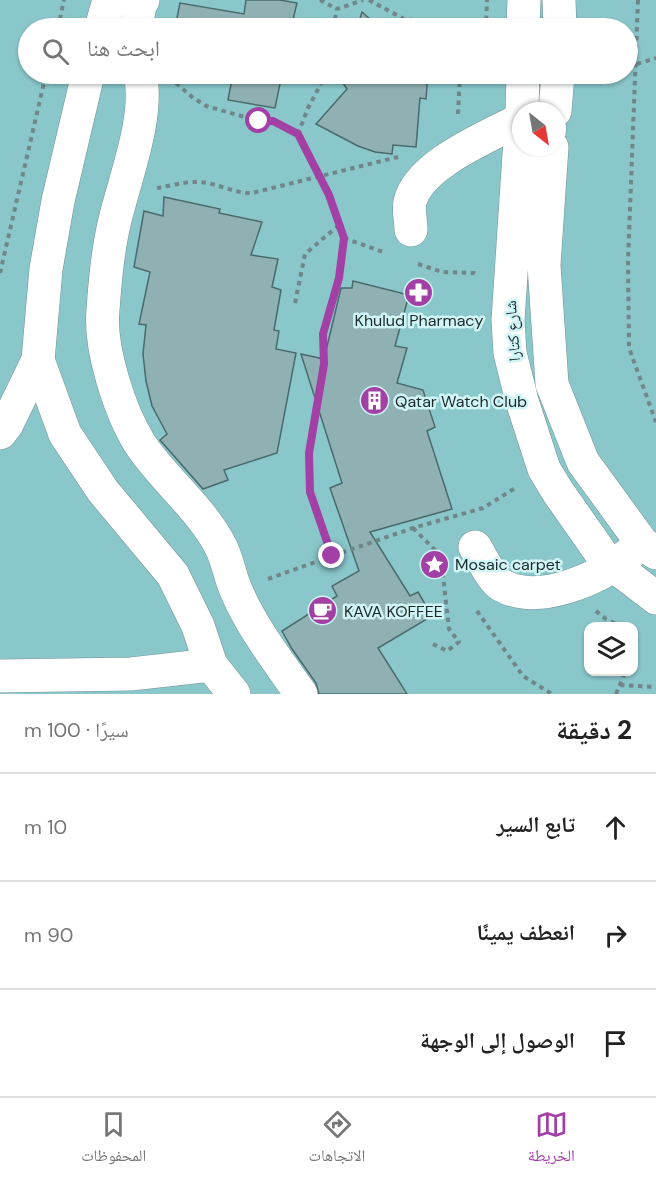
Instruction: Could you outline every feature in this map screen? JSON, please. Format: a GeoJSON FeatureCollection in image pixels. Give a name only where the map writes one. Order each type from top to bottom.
{"type":"FeatureCollection","features":[{"type":"Feature","properties":{"kind":"street"},"geometry":{"type":"LineString","coordinates":[[104,18],[109,0]]}},
{"type":"Feature","properties":{"kind":"street"},"geometry":{"type":"LineString","coordinates":[[138,18],[143,0]]}},
{"type":"Feature","properties":{"kind":"street"},"geometry":{"type":"LineString","coordinates":[[524,0],[524,18]]}},
{"type":"Feature","properties":{"kind":"street"},"geometry":{"type":"LineString","coordinates":[[559,0],[560,18]]}},
{"type":"Feature","properties":{"kind":"street"},"geometry":{"type":"LineString","coordinates":[[0,433],[7,424],[38,360],[46,269],[58,201],[86,84]]}},
{"type":"Feature","properties":{"kind":"street"},"geometry":{"type":"LineString","coordinates":[[142,84],[142,112],[114,223],[107,271],[102,313],[107,356],[119,400],[141,444],[201,517],[222,548],[236,591],[258,633],[301,694]]}},
{"type":"Feature","properties":{"kind":"street"},"geometry":{"type":"LineString","coordinates":[[522,102],[523,84]]}},
{"type":"Feature","properties":{"kind":"street"},"geometry":{"type":"LineString","coordinates":[[556,102],[557,84]]}},
{"type":"Feature","properties":{"kind":"street"},"geometry":{"type":"LineString","coordinates":[[411,230],[410,203],[418,183],[437,166],[512,125]]}},
{"type":"Feature","properties":{"kind":"street","name":"شارع كتارا"},"geometry":{"type":"LineString","coordinates":[[519,156],[508,320],[510,353],[522,401],[544,469],[586,534],[614,567],[656,598]]}},
{"type":"Feature","properties":{"kind":"street"},"geometry":{"type":"LineString","coordinates":[[475,547],[498,584],[516,591],[544,591],[574,586],[649,548],[583,462],[552,384],[544,265],[551,156]]}},
{"type":"Feature","properties":{"kind":"street"},"geometry":{"type":"LineString","coordinates":[[38,360],[65,434],[103,491],[173,575],[198,626],[211,664],[234,694]]}},
{"type":"Feature","properties":{"kind":"street"},"geometry":{"type":"LineString","coordinates":[[0,676],[131,674],[211,664]]}},
{"type":"Feature","properties":{"kind":"path"},"geometry":{"type":"LineString","coordinates":[[60,18],[64,0]]}},
{"type":"Feature","properties":{"kind":"path"},"geometry":{"type":"LineString","coordinates":[[320,0],[337,9],[363,0]]}},
{"type":"Feature","properties":{"kind":"path"},"geometry":{"type":"LineString","coordinates":[[369,0],[402,18]]}},
{"type":"Feature","properties":{"kind":"path"},"geometry":{"type":"LineString","coordinates":[[486,18],[487,0]]}},
{"type":"Feature","properties":{"kind":"path"},"geometry":{"type":"LineString","coordinates":[[638,0],[638,18]]}},
{"type":"Feature","properties":{"kind":"path"},"geometry":{"type":"LineString","coordinates":[[335,18],[337,9]]}},
{"type":"Feature","properties":{"kind":"path"},"geometry":{"type":"LineString","coordinates":[[638,64],[656,58]]}},
{"type":"Feature","properties":{"kind":"path"},"geometry":{"type":"LineString","coordinates":[[0,273],[44,84]]}},
{"type":"Feature","properties":{"kind":"path"},"geometry":{"type":"LineString","coordinates":[[178,84],[206,106],[259,121],[273,121],[298,134],[329,195],[344,238],[339,278],[323,334],[324,364],[309,453],[310,492],[332,556]]}},
{"type":"Feature","properties":{"kind":"path"},"geometry":{"type":"LineString","coordinates":[[298,134],[321,84]]}},
{"type":"Feature","properties":{"kind":"path"},"geometry":{"type":"LineString","coordinates":[[635,84],[628,261],[629,348],[656,422]]}},
{"type":"Feature","properties":{"kind":"path"},"geometry":{"type":"LineString","coordinates":[[156,188],[196,182],[243,194],[252,193],[403,156]]}},
{"type":"Feature","properties":{"kind":"path"},"geometry":{"type":"LineString","coordinates":[[295,303],[305,254],[339,225]]}},
{"type":"Feature","properties":{"kind":"path"},"geometry":{"type":"LineString","coordinates":[[441,272],[474,273]]}},
{"type":"Feature","properties":{"kind":"path"},"geometry":{"type":"LineString","coordinates":[[236,591],[412,528],[483,508],[511,490]]}},
{"type":"Feature","properties":{"kind":"path"},"geometry":{"type":"LineString","coordinates":[[433,644],[447,651],[459,642],[449,629],[441,556]]}},
{"type":"Feature","properties":{"kind":"path"},"geometry":{"type":"LineString","coordinates":[[616,694],[623,676]]}},
{"type":"Feature","properties":{"kind":"path"},"geometry":{"type":"LineString","coordinates":[[620,685],[656,687]]}},
{"type":"Feature","properties":{"kind":"shaded area"},"geometry":{"type":"Polygon","coordinates":[[[0,0],[656,0],[656,694],[0,694],[0,0]]]}},
{"type":"Feature","properties":{"kind":"building"},"geometry":{"type":"Polygon","coordinates":[[[246,0],[280,0],[297,3],[293,18],[177,18],[180,3],[244,14],[246,0]]]}},
{"type":"Feature","properties":{"kind":"building"},"geometry":{"type":"Polygon","coordinates":[[[362,12],[369,18],[360,18],[362,12]]]}},
{"type":"Feature","properties":{"kind":"building"},"geometry":{"type":"Polygon","coordinates":[[[231,84],[280,84],[275,108],[228,100],[231,84]]]}},
{"type":"Feature","properties":{"kind":"building"},"geometry":{"type":"Polygon","coordinates":[[[344,84],[427,84],[426,99],[420,98],[416,147],[393,145],[392,154],[375,152],[358,146],[316,124],[347,89],[344,84]]]}},
{"type":"Feature","properties":{"kind":"building"},"geometry":{"type":"Polygon","coordinates":[[[164,197],[220,209],[219,213],[262,222],[251,255],[278,259],[272,287],[281,290],[274,330],[279,331],[276,349],[296,353],[277,453],[224,470],[228,480],[203,489],[160,440],[167,434],[152,406],[146,381],[143,354],[146,325],[139,324],[150,272],[134,267],[144,211],[163,216],[164,197]]]}},
{"type":"Feature","properties":{"kind":"building","name":"Qatar Watch Club"},"geometry":{"type":"Polygon","coordinates":[[[353,281],[409,295],[395,346],[407,348],[397,383],[423,390],[435,427],[427,431],[452,509],[370,532],[410,596],[418,592],[432,616],[378,648],[407,694],[319,694],[316,683],[282,631],[337,596],[332,586],[359,571],[330,488],[342,483],[301,354],[324,359],[341,288],[352,288],[353,281]]]}},
{"type":"Feature","properties":{"kind":"place","name":"Khulud Pharmacy"},"geometry":{"type":"Point","coordinates":[419,292]}},
{"type":"Feature","properties":{"kind":"place","name":"Qatar Watch Club"},"geometry":{"type":"Point","coordinates":[374,401]}},
{"type":"Feature","properties":{"kind":"place","name":"Mosaic carpet"},"geometry":{"type":"Point","coordinates":[434,564]}},
{"type":"Feature","properties":{"kind":"place","name":"KAVA KOFFEE"},"geometry":{"type":"Point","coordinates":[323,611]}},
{"type":"Feature","properties":{"kind":"route"},"geometry":{"type":"LineString","coordinates":[[259,121],[273,121],[298,134],[329,195],[344,238],[339,278],[323,334],[324,364],[309,453],[310,492],[332,556]]}}]}
